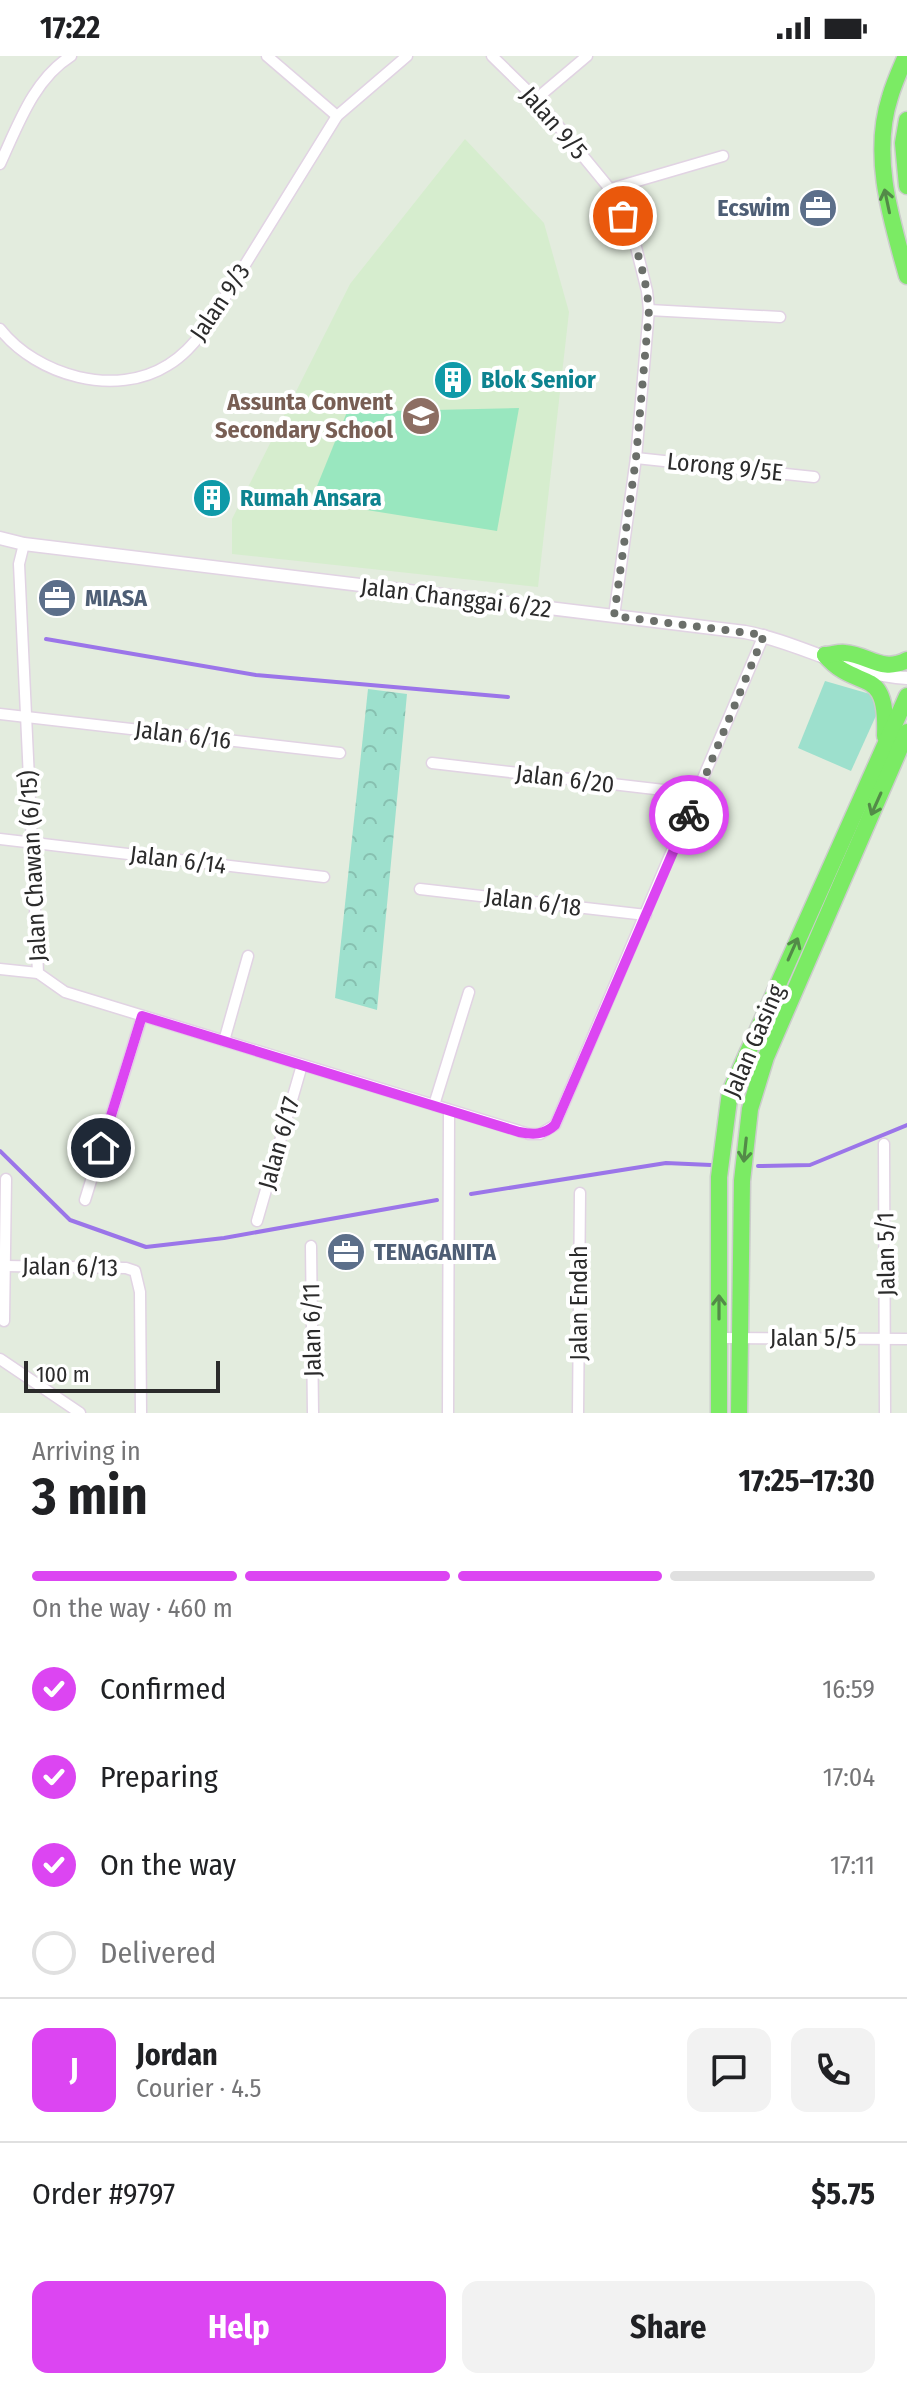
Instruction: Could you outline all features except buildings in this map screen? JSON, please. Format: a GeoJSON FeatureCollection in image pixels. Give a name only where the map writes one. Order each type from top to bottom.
{"type":"FeatureCollection","features":[{"type":"Feature","properties":{"kind":"main road"},"geometry":{"type":"LineString","coordinates":[[906,56],[889,100],[884,185],[907,276]]}},
{"type":"Feature","properties":{"kind":"main road"},"geometry":{"type":"LineString","coordinates":[[907,120],[903,143],[907,186]]}},
{"type":"Feature","properties":{"kind":"main road"},"geometry":{"type":"LineString","coordinates":[[825,655],[845,653],[882,666],[894,666],[907,660]]}},
{"type":"Feature","properties":{"kind":"main road"},"geometry":{"type":"LineString","coordinates":[[825,655],[836,668],[865,679],[881,695],[885,705],[885,745]]}},
{"type":"Feature","properties":{"kind":"main road","name":"Jalan Gasing"},"geometry":{"type":"LineString","coordinates":[[719,1413],[719,1177],[730,1092],[907,696]]}},
{"type":"Feature","properties":{"kind":"main road","name":"Jalan Gasing"},"geometry":{"type":"LineString","coordinates":[[739,1413],[742,1181],[750,1109],[766,1057],[907,732]]}},
{"type":"Feature","properties":{"kind":"street"},"geometry":{"type":"LineString","coordinates":[[0,164],[39,87],[51,72],[71,56]]}},
{"type":"Feature","properties":{"kind":"street"},"geometry":{"type":"LineString","coordinates":[[267,56],[337,116]]}},
{"type":"Feature","properties":{"kind":"street","name":"Jalan 9/3"},"geometry":{"type":"LineString","coordinates":[[0,329],[17,346],[55,370],[82,378],[120,380],[145,376],[166,367],[184,354],[204,331],[337,116],[407,56]]}},
{"type":"Feature","properties":{"kind":"street","name":"Jalan 9/5"},"geometry":{"type":"LineString","coordinates":[[492,56],[536,99],[610,189],[635,243],[647,291],[649,310],[636,458],[614,616]]}},
{"type":"Feature","properties":{"kind":"street"},"geometry":{"type":"LineString","coordinates":[[536,99],[587,56]]}},
{"type":"Feature","properties":{"kind":"street"},"geometry":{"type":"LineString","coordinates":[[610,189],[723,156]]}},
{"type":"Feature","properties":{"kind":"street"},"geometry":{"type":"LineString","coordinates":[[649,310],[780,317]]}},
{"type":"Feature","properties":{"kind":"street","name":"Lorong 9/5E"},"geometry":{"type":"LineString","coordinates":[[636,458],[814,477]]}},
{"type":"Feature","properties":{"kind":"street","name":"Jalan Changgai 6/22"},"geometry":{"type":"LineString","coordinates":[[0,538],[24,544],[764,635],[876,674],[907,678]]}},
{"type":"Feature","properties":{"kind":"street","name":"Jalan Chawan (6/15)"},"geometry":{"type":"LineString","coordinates":[[24,544],[19,564],[38,973],[65,992],[529,1134],[550,1130],[555,1125],[764,635]]}},
{"type":"Feature","properties":{"kind":"street","name":"Jalan 6/16"},"geometry":{"type":"LineString","coordinates":[[0,714],[340,753]]}},
{"type":"Feature","properties":{"kind":"street","name":"Jalan 6/20"},"geometry":{"type":"LineString","coordinates":[[432,763],[698,794]]}},
{"type":"Feature","properties":{"kind":"street","name":"Jalan 6/14"},"geometry":{"type":"LineString","coordinates":[[0,839],[324,877]]}},
{"type":"Feature","properties":{"kind":"street","name":"Jalan 6/18"},"geometry":{"type":"LineString","coordinates":[[420,889],[646,915]]}},
{"type":"Feature","properties":{"kind":"street"},"geometry":{"type":"LineString","coordinates":[[224,1041],[248,956]]}},
{"type":"Feature","properties":{"kind":"street"},"geometry":{"type":"LineString","coordinates":[[0,969],[38,973]]}},
{"type":"Feature","properties":{"kind":"street"},"geometry":{"type":"LineString","coordinates":[[434,1105],[469,992]]}},
{"type":"Feature","properties":{"kind":"street"},"geometry":{"type":"LineString","coordinates":[[85,1200],[142,1016]]}},
{"type":"Feature","properties":{"kind":"street","name":"Jalan 6/17"},"geometry":{"type":"LineString","coordinates":[[257,1221],[302,1065]]}},
{"type":"Feature","properties":{"kind":"street"},"geometry":{"type":"LineString","coordinates":[[448,1413],[449,1110]]}},
{"type":"Feature","properties":{"kind":"street","name":"Jalan 5/1"},"geometry":{"type":"LineString","coordinates":[[884,1144],[885,1413]]}},
{"type":"Feature","properties":{"kind":"street","name":"Jalan 6/13"},"geometry":{"type":"LineString","coordinates":[[4,1321],[6,1179]]}},
{"type":"Feature","properties":{"kind":"street","name":"Jalan Endah"},"geometry":{"type":"LineString","coordinates":[[578,1413],[580,1193]]}},
{"type":"Feature","properties":{"kind":"street","name":"Jalan 6/11"},"geometry":{"type":"LineString","coordinates":[[311,1246],[313,1413]]}},
{"type":"Feature","properties":{"kind":"street","name":"Jalan 6/13"},"geometry":{"type":"LineString","coordinates":[[5,1266],[126,1268],[135,1271],[140,1292],[141,1413]]}},
{"type":"Feature","properties":{"kind":"street","name":"Jalan 5/5"},"geometry":{"type":"LineString","coordinates":[[719,1338],[907,1339]]}},
{"type":"Feature","properties":{"kind":"street"},"geometry":{"type":"LineString","coordinates":[[0,1359],[80,1413]]}},
{"type":"Feature","properties":{"kind":"shaded area","name":"Assunta Convent Secondary School"},"geometry":{"type":"Polygon","coordinates":[[[465,139],[544,223],[569,312],[538,587],[232,554],[232,519],[350,284],[465,139]]]}},
{"type":"Feature","properties":{"kind":"green space"},"geometry":{"type":"Polygon","coordinates":[[[519,408],[497,531],[311,501],[347,412],[519,408]]]}},
{"type":"Feature","properties":{"kind":"green space"},"geometry":{"type":"Polygon","coordinates":[[[825,681],[870,694],[879,709],[851,771],[798,748],[825,681]]]}},
{"type":"Feature","properties":{"kind":"green space"},"geometry":{"type":"Polygon","coordinates":[[[368,689],[407,694],[377,1010],[335,998],[368,689]]]}},
{"type":"Feature","properties":{"kind":"waterway"},"geometry":{"type":"LineString","coordinates":[[46,639],[256,675],[508,697]]}},
{"type":"Feature","properties":{"kind":"waterway"},"geometry":{"type":"LineString","coordinates":[[758,1166],[810,1165],[907,1125]]}},
{"type":"Feature","properties":{"kind":"waterway"},"geometry":{"type":"LineString","coordinates":[[0,1151],[70,1220],[146,1247],[224,1238],[437,1200]]}},
{"type":"Feature","properties":{"kind":"waterway"},"geometry":{"type":"LineString","coordinates":[[471,1194],[666,1163],[711,1165]]}},
{"type":"Feature","properties":{"kind":"way so far"},"geometry":{"type":"LineString","coordinates":[[623,216],[635,243],[649,310],[636,458],[614,616],[764,635],[689,815]]}},
{"type":"Feature","properties":{"kind":"place","name":"Ecswim"},"geometry":{"type":"Point","coordinates":[818,208]}},
{"type":"Feature","properties":{"kind":"place","name":"Blok Senior"},"geometry":{"type":"Point","coordinates":[453,380]}},
{"type":"Feature","properties":{"kind":"place","name":"Assunta Convent Secondary School"},"geometry":{"type":"Point","coordinates":[421,416]}},
{"type":"Feature","properties":{"kind":"place","name":"Rumah Ansara"},"geometry":{"type":"Point","coordinates":[212,498]}},
{"type":"Feature","properties":{"kind":"place","name":"MIASA"},"geometry":{"type":"Point","coordinates":[57,598]}},
{"type":"Feature","properties":{"kind":"place","name":"TENAGANITA"},"geometry":{"type":"Point","coordinates":[346,1252]}},
{"type":"Feature","properties":{"kind":"route"},"geometry":{"type":"LineString","coordinates":[[101,1148],[142,1016],[519,1132],[540,1134],[550,1130],[555,1125],[689,815]]}}]}
